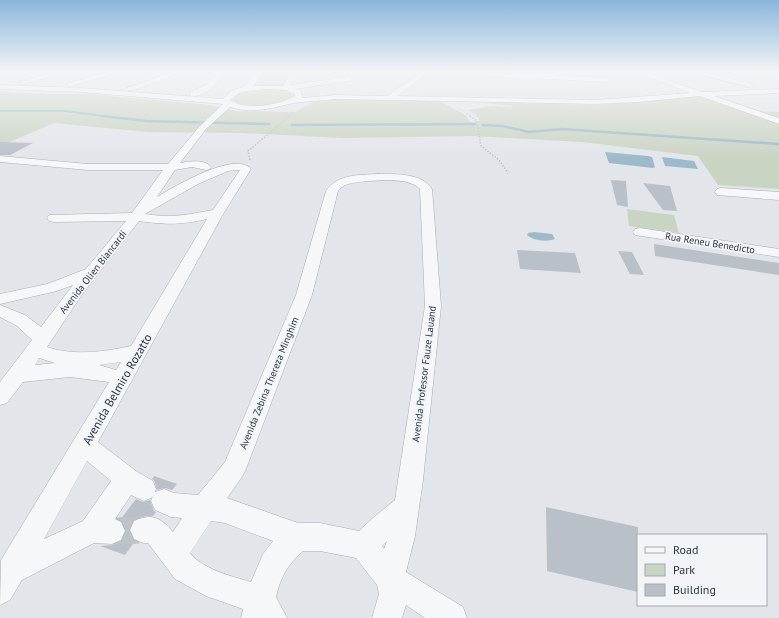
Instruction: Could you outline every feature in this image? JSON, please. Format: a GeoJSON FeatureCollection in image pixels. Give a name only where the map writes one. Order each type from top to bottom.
{"type":"FeatureCollection","features":[{"type":"Feature","properties":{"kind":"street"},"geometry":{"type":"LineString","coordinates":[[205,101],[228,101],[243,107],[271,107],[294,101]]}},
{"type":"Feature","properties":{"kind":"street","name":"Avenida Olien Biancardi"},"geometry":{"type":"LineString","coordinates":[[0,397],[18,375],[93,271],[138,214],[184,150],[228,101]]}},
{"type":"Feature","properties":{"kind":"street"},"geometry":{"type":"LineString","coordinates":[[720,101],[779,121]]}},
{"type":"Feature","properties":{"kind":"street","name":"Avenida Olien Biancardi"},"geometry":{"type":"LineString","coordinates":[[210,121],[243,107]]}},
{"type":"Feature","properties":{"kind":"street"},"geometry":{"type":"LineString","coordinates":[[184,150],[233,188]]}},
{"type":"Feature","properties":{"kind":"street"},"geometry":{"type":"LineString","coordinates":[[0,159],[88,167],[172,167],[192,164],[209,169]]}},
{"type":"Feature","properties":{"kind":"street","name":"Avenida Belmiro Rozatto"},"geometry":{"type":"LineString","coordinates":[[6,580],[218,213],[246,169],[244,167],[235,167],[209,169]]}},
{"type":"Feature","properties":{"kind":"street"},"geometry":{"type":"LineString","coordinates":[[138,214],[209,169]]}},
{"type":"Feature","properties":{"kind":"street","name":"Avenida Zebina Thereza Minghim"},"geometry":{"type":"LineString","coordinates":[[173,555],[205,507],[234,469],[304,296],[331,195],[339,188],[352,185],[409,185],[427,192]]}},
{"type":"Feature","properties":{"kind":"street","name":"Avenida Professor Fauze Lauand"},"geometry":{"type":"LineString","coordinates":[[390,578],[398,554],[406,507],[432,306],[427,192]]}},
{"type":"Feature","properties":{"kind":"street"},"geometry":{"type":"LineString","coordinates":[[721,192],[779,196]]}},
{"type":"Feature","properties":{"kind":"street"},"geometry":{"type":"LineString","coordinates":[[54,218],[138,214],[166,221],[189,219],[218,213]]}},
{"type":"Feature","properties":{"kind":"street","name":"Rua Reneu Benedicto"},"geometry":{"type":"LineString","coordinates":[[640,232],[779,253]]}},
{"type":"Feature","properties":{"kind":"street"},"geometry":{"type":"LineString","coordinates":[[0,299],[51,288],[93,271]]}},
{"type":"Feature","properties":{"kind":"street"},"geometry":{"type":"LineString","coordinates":[[0,312],[14,316],[30,325],[39,345],[54,357],[80,360],[108,358],[138,351]]}},
{"type":"Feature","properties":{"kind":"street"},"geometry":{"type":"LineString","coordinates":[[18,375],[48,370],[76,369],[101,372],[122,379]]}},
{"type":"Feature","properties":{"kind":"street"},"geometry":{"type":"LineString","coordinates":[[85,445],[145,490],[171,505],[225,510],[298,536],[320,537],[364,546],[390,578],[452,618]]}},
{"type":"Feature","properties":{"kind":"street"},"geometry":{"type":"LineString","coordinates":[[6,580],[102,530],[145,490]]}},
{"type":"Feature","properties":{"kind":"street"},"geometry":{"type":"LineString","coordinates":[[364,546],[383,526],[406,507]]}},
{"type":"Feature","properties":{"kind":"street"},"geometry":{"type":"LineString","coordinates":[[143,530],[154,530],[185,569],[263,612],[265,579],[272,564],[283,550],[298,536]]}},
{"type":"Feature","properties":{"kind":"street"},"geometry":{"type":"LineString","coordinates":[[387,618],[394,594],[390,578]]}},
{"type":"Feature","properties":{"kind":"path"},"geometry":{"type":"LineString","coordinates":[[446,101],[471,115],[477,121],[481,146],[499,160],[508,173]]}},
{"type":"Feature","properties":{"kind":"path"},"geometry":{"type":"LineString","coordinates":[[248,156],[248,151],[284,120]]}},
{"type":"Feature","properties":{"kind":"green space"},"geometry":{"type":"Polygon","coordinates":[[[0,101],[164,101],[211,105],[236,111],[296,112],[316,101],[440,101],[465,115],[470,122],[480,121],[477,116],[468,110],[491,106],[513,107],[473,102],[598,105],[643,101],[714,101],[740,110],[779,112],[779,189],[718,185],[698,156],[582,142],[472,136],[342,138],[242,133],[148,132],[54,123],[0,146],[0,101]]]}},
{"type":"Feature","properties":{"kind":"green space"},"geometry":{"type":"Polygon","coordinates":[[[234,101],[289,101],[285,103],[266,106],[238,103],[234,101]]]}},
{"type":"Feature","properties":{"kind":"green space"},"geometry":{"type":"Polygon","coordinates":[[[627,209],[674,215],[679,233],[629,226],[627,209]]]}},
{"type":"Feature","properties":{"kind":"water"},"geometry":{"type":"Polygon","coordinates":[[[605,152],[652,157],[655,167],[609,163],[605,152]]]}},
{"type":"Feature","properties":{"kind":"water"},"geometry":{"type":"Polygon","coordinates":[[[662,157],[694,161],[698,169],[665,166],[662,157]]]}},
{"type":"Feature","properties":{"kind":"water"},"geometry":{"type":"Polygon","coordinates":[[[534,232],[552,234],[555,239],[533,239],[527,235],[528,233],[534,232]]]}},
{"type":"Feature","properties":{"kind":"building"},"geometry":{"type":"Polygon","coordinates":[[[0,142],[33,143],[10,155],[0,155],[0,142]]]}},
{"type":"Feature","properties":{"kind":"building"},"geometry":{"type":"Polygon","coordinates":[[[611,180],[626,181],[628,207],[617,205],[611,180]]]}},
{"type":"Feature","properties":{"kind":"building"},"geometry":{"type":"Polygon","coordinates":[[[643,183],[670,186],[677,211],[663,210],[643,183]]]}},
{"type":"Feature","properties":{"kind":"building"},"geometry":{"type":"Polygon","coordinates":[[[654,244],[779,263],[779,275],[655,256],[654,244]]]}},
{"type":"Feature","properties":{"kind":"building"},"geometry":{"type":"Polygon","coordinates":[[[517,250],[575,253],[581,273],[520,269],[517,250]]]}},
{"type":"Feature","properties":{"kind":"building"},"geometry":{"type":"Polygon","coordinates":[[[618,251],[632,252],[644,275],[630,274],[618,251]]]}},
{"type":"Feature","properties":{"kind":"building"},"geometry":{"type":"Polygon","coordinates":[[[154,476],[177,484],[172,490],[165,488],[157,490],[154,480],[152,479],[154,476]]]}},
{"type":"Feature","properties":{"kind":"building"},"geometry":{"type":"Polygon","coordinates":[[[136,499],[143,502],[150,500],[154,511],[156,512],[153,516],[146,516],[133,520],[129,531],[133,540],[135,541],[125,555],[100,546],[113,545],[122,541],[126,530],[120,520],[136,499]]]}},
{"type":"Feature","properties":{"kind":"building"},"geometry":{"type":"Polygon","coordinates":[[[546,507],[638,527],[637,592],[547,571],[546,507]]]}},
{"type":"Feature","properties":{"kind":"waterway"},"geometry":{"type":"LineString","coordinates":[[0,111],[66,111],[107,116]]}},
{"type":"Feature","properties":{"kind":"waterway"},"geometry":{"type":"LineString","coordinates":[[107,116],[146,121],[269,124]]}},
{"type":"Feature","properties":{"kind":"waterway"},"geometry":{"type":"LineString","coordinates":[[107,116],[111,117]]}},
{"type":"Feature","properties":{"kind":"waterway"},"geometry":{"type":"LineString","coordinates":[[292,125],[475,124]]}},
{"type":"Feature","properties":{"kind":"waterway"},"geometry":{"type":"LineString","coordinates":[[483,125],[502,126],[529,132],[562,129],[779,144]]}},
{"type":"Feature","properties":{"kind":"tunnel"},"geometry":{"type":"LineString","coordinates":[[112,531],[143,530]]}}]}
